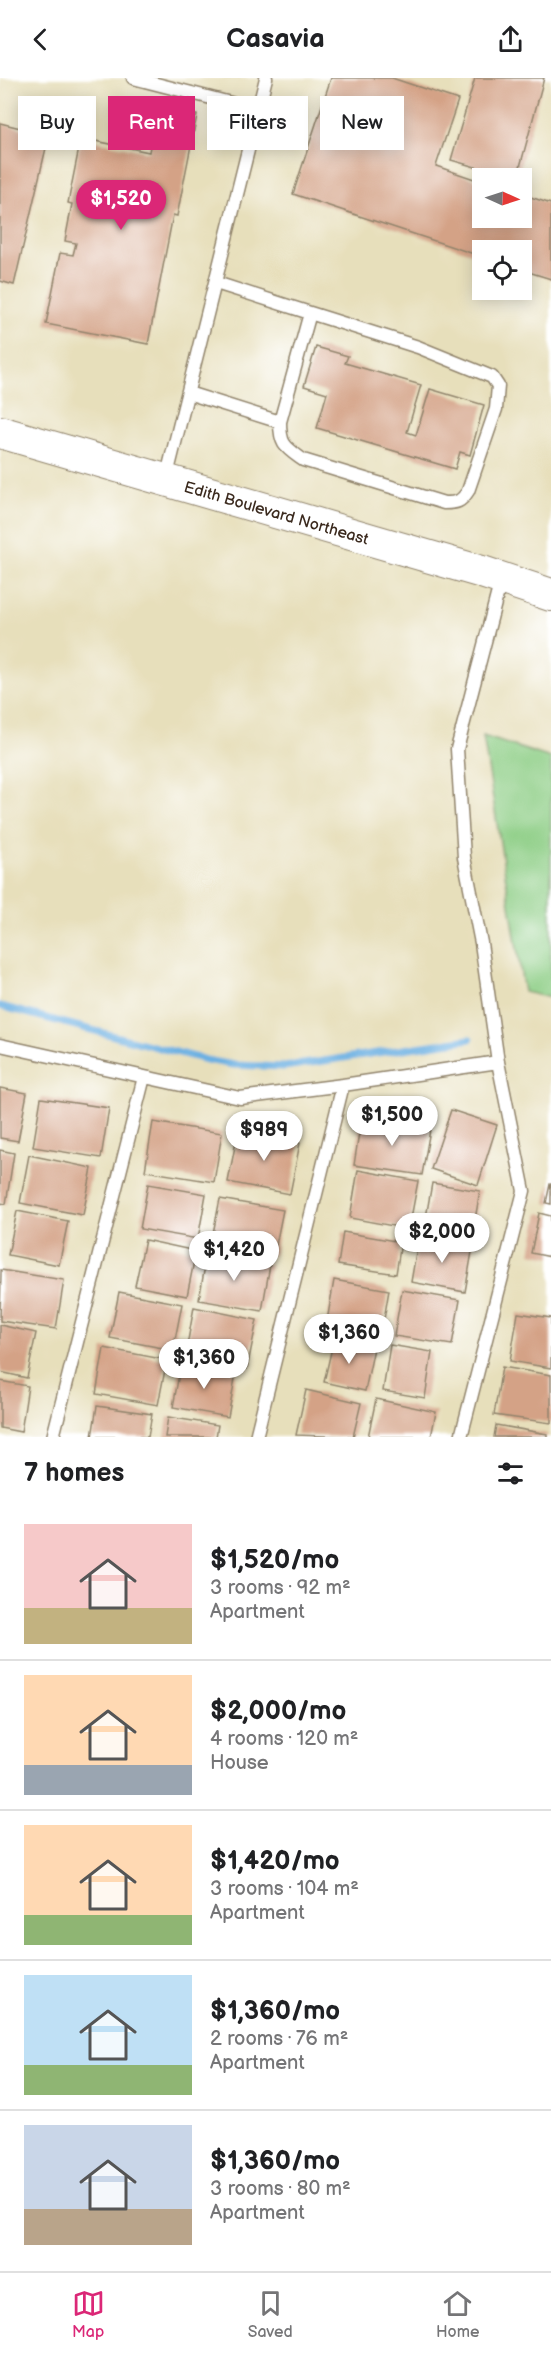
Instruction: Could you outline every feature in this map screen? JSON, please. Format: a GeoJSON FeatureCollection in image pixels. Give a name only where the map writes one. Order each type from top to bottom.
{"type":"FeatureCollection","features":[{"type":"Feature","properties":{"kind":"street","name":"Edith Boulevard Northeast"},"geometry":{"type":"LineString","coordinates":[[0,432],[551,595]]}},
{"type":"Feature","properties":{"kind":"lane"},"geometry":{"type":"LineString","coordinates":[[133,78],[207,97]]}},
{"type":"Feature","properties":{"kind":"lane"},"geometry":{"type":"LineString","coordinates":[[262,96],[266,78]]}},
{"type":"Feature","properties":{"kind":"lane"},"geometry":{"type":"LineString","coordinates":[[166,480],[248,150]]}},
{"type":"Feature","properties":{"kind":"lane"},"geometry":{"type":"LineString","coordinates":[[216,283],[418,347],[492,377],[498,386],[496,409],[463,500],[456,503],[444,503],[303,460],[286,448],[280,439],[280,422],[310,313]]}},
{"type":"Feature","properties":{"kind":"lane"},"geometry":{"type":"LineString","coordinates":[[188,393],[280,422]]}},
{"type":"Feature","properties":{"kind":"lane"},"geometry":{"type":"LineString","coordinates":[[461,1437],[524,1191],[498,1062],[481,943],[464,857],[457,749],[502,579]]}},
{"type":"Feature","properties":{"kind":"lane"},"geometry":{"type":"LineString","coordinates":[[0,1045],[240,1098],[498,1062]]}},
{"type":"Feature","properties":{"kind":"lane"},"geometry":{"type":"LineString","coordinates":[[53,1437],[144,1077]]}},
{"type":"Feature","properties":{"kind":"lane"},"geometry":{"type":"LineString","coordinates":[[256,1437],[343,1085]]}},
{"type":"Feature","properties":{"kind":"green space"},"geometry":{"type":"Polygon","coordinates":[[[483,736],[551,758],[551,998],[524,992],[483,736]]]}},
{"type":"Feature","properties":{"kind":"building"},"geometry":{"type":"Polygon","coordinates":[[[331,78],[392,78],[458,100],[436,166],[472,178],[472,228],[532,228],[532,197],[551,204],[551,279],[532,273],[532,240],[472,240],[472,253],[293,194],[320,112],[320,150],[404,150],[404,96],[325,96],[331,78]]]}},
{"type":"Feature","properties":{"kind":"building"},"geometry":{"type":"Polygon","coordinates":[[[475,78],[544,78],[520,168],[479,168],[451,160],[475,78]]]}},
{"type":"Feature","properties":{"kind":"building"},"geometry":{"type":"Polygon","coordinates":[[[0,123],[18,127],[18,150],[46,150],[14,285],[0,281],[0,123]]]}},
{"type":"Feature","properties":{"kind":"building"},"geometry":{"type":"Polygon","coordinates":[[[96,141],[108,144],[108,150],[149,152],[149,150],[190,150],[177,216],[173,215],[148,344],[46,324],[60,253],[73,255],[76,243],[65,241],[72,204],[68,203],[79,150],[96,150],[96,141]]]}},
{"type":"Feature","properties":{"kind":"building"},"geometry":{"type":"Polygon","coordinates":[[[316,347],[348,356],[345,363],[421,385],[407,432],[416,435],[430,389],[484,405],[470,455],[460,452],[455,469],[317,428],[327,393],[304,386],[316,347]]]}},
{"type":"Feature","properties":{"kind":"building"},"geometry":{"type":"Polygon","coordinates":[[[0,1088],[27,1093],[18,1141],[0,1138],[0,1088]]]}},
{"type":"Feature","properties":{"kind":"building"},"geometry":{"type":"Polygon","coordinates":[[[41,1098],[109,1108],[101,1158],[33,1147],[41,1098]]]}},
{"type":"Feature","properties":{"kind":"building"},"geometry":{"type":"Polygon","coordinates":[[[451,1110],[497,1125],[478,1185],[431,1169],[451,1110]]]}},
{"type":"Feature","properties":{"kind":"building"},"geometry":{"type":"Polygon","coordinates":[[[361,1120],[430,1130],[422,1175],[354,1165],[361,1120]]]}},
{"type":"Feature","properties":{"kind":"building"},"geometry":{"type":"Polygon","coordinates":[[[153,1122],[222,1133],[214,1182],[145,1171],[153,1122]]]}},
{"type":"Feature","properties":{"kind":"building"},"geometry":{"type":"Polygon","coordinates":[[[238,1131],[300,1143],[290,1194],[228,1182],[238,1131]]]}},
{"type":"Feature","properties":{"kind":"building"},"geometry":{"type":"Polygon","coordinates":[[[0,1150],[14,1153],[6,1204],[0,1203],[0,1150]]]}},
{"type":"Feature","properties":{"kind":"building"},"geometry":{"type":"Polygon","coordinates":[[[29,1155],[92,1168],[83,1215],[20,1203],[29,1155]]]}},
{"type":"Feature","properties":{"kind":"building"},"geometry":{"type":"Polygon","coordinates":[[[358,1170],[418,1181],[409,1229],[350,1218],[358,1170]]]}},
{"type":"Feature","properties":{"kind":"building"},"geometry":{"type":"Polygon","coordinates":[[[432,1183],[480,1191],[472,1237],[424,1229],[432,1183]]]}},
{"type":"Feature","properties":{"kind":"building"},"geometry":{"type":"Polygon","coordinates":[[[148,1184],[206,1194],[198,1239],[140,1229],[148,1184]]]}},
{"type":"Feature","properties":{"kind":"building"},"geometry":{"type":"Polygon","coordinates":[[[551,1184],[551,1204],[546,1203],[551,1184]]]}},
{"type":"Feature","properties":{"kind":"building"},"geometry":{"type":"Polygon","coordinates":[[[220,1199],[283,1210],[274,1255],[211,1243],[220,1199]]]}},
{"type":"Feature","properties":{"kind":"building"},"geometry":{"type":"Polygon","coordinates":[[[17,1211],[68,1221],[59,1265],[8,1255],[17,1211]]]}},
{"type":"Feature","properties":{"kind":"building"},"geometry":{"type":"Polygon","coordinates":[[[539,1213],[551,1216],[551,1257],[531,1253],[539,1213]]]}},
{"type":"Feature","properties":{"kind":"building"},"geometry":{"type":"Polygon","coordinates":[[[343,1232],[401,1242],[396,1274],[338,1265],[343,1232]]]}},
{"type":"Feature","properties":{"kind":"building"},"geometry":{"type":"Polygon","coordinates":[[[419,1236],[473,1246],[465,1292],[411,1282],[419,1236]]]}},
{"type":"Feature","properties":{"kind":"building"},"geometry":{"type":"Polygon","coordinates":[[[145,1240],[196,1251],[187,1296],[135,1286],[145,1240]]]}},
{"type":"Feature","properties":{"kind":"building"},"geometry":{"type":"Polygon","coordinates":[[[207,1254],[270,1265],[262,1311],[199,1300],[207,1254]]]}},
{"type":"Feature","properties":{"kind":"building"},"geometry":{"type":"Polygon","coordinates":[[[1,1270],[64,1280],[56,1329],[0,1321],[1,1270]]]}},
{"type":"Feature","properties":{"kind":"building"},"geometry":{"type":"Polygon","coordinates":[[[334,1280],[389,1290],[381,1337],[326,1327],[334,1280]]]}},
{"type":"Feature","properties":{"kind":"building"},"geometry":{"type":"Polygon","coordinates":[[[402,1290],[460,1300],[452,1345],[394,1336],[402,1290]]]}},
{"type":"Feature","properties":{"kind":"building"},"geometry":{"type":"Polygon","coordinates":[[[119,1292],[182,1304],[173,1350],[110,1338],[119,1292]]]}},
{"type":"Feature","properties":{"kind":"building"},"geometry":{"type":"Polygon","coordinates":[[[194,1307],[257,1320],[247,1369],[185,1357],[194,1307]]]}},
{"type":"Feature","properties":{"kind":"building"},"geometry":{"type":"Polygon","coordinates":[[[518,1313],[551,1318],[551,1368],[510,1361],[518,1313]]]}},
{"type":"Feature","properties":{"kind":"building"},"geometry":{"type":"Polygon","coordinates":[[[0,1325],[36,1333],[27,1378],[0,1372],[0,1325]]]}},
{"type":"Feature","properties":{"kind":"building"},"geometry":{"type":"Polygon","coordinates":[[[334,1339],[374,1348],[365,1391],[324,1382],[334,1339]]]}},
{"type":"Feature","properties":{"kind":"building"},"geometry":{"type":"Polygon","coordinates":[[[390,1345],[432,1352],[425,1398],[383,1391],[390,1345]]]}},
{"type":"Feature","properties":{"kind":"building"},"geometry":{"type":"Polygon","coordinates":[[[104,1348],[167,1360],[158,1405],[96,1394],[104,1348]]]}},
{"type":"Feature","properties":{"kind":"building"},"geometry":{"type":"Polygon","coordinates":[[[181,1363],[236,1373],[228,1417],[173,1407],[181,1363]]]}},
{"type":"Feature","properties":{"kind":"building"},"geometry":{"type":"Polygon","coordinates":[[[502,1367],[551,1375],[551,1423],[494,1415],[502,1367]]]}},
{"type":"Feature","properties":{"kind":"building"},"geometry":{"type":"Polygon","coordinates":[[[0,1381],[28,1386],[21,1432],[0,1428],[0,1381]]]}},
{"type":"Feature","properties":{"kind":"building"},"geometry":{"type":"Polygon","coordinates":[[[306,1390],[361,1403],[353,1437],[296,1435],[306,1390]]]}},
{"type":"Feature","properties":{"kind":"building"},"geometry":{"type":"Polygon","coordinates":[[[376,1399],[436,1412],[431,1437],[368,1437],[376,1399]]]}},
{"type":"Feature","properties":{"kind":"building"},"geometry":{"type":"Polygon","coordinates":[[[97,1406],[152,1414],[148,1437],[92,1437],[97,1406]]]}},
{"type":"Feature","properties":{"kind":"building"},"geometry":{"type":"Polygon","coordinates":[[[168,1417],[218,1425],[216,1437],[165,1437],[168,1417]]]}},
{"type":"Feature","properties":{"kind":"building"},"geometry":{"type":"Polygon","coordinates":[[[496,1425],[547,1434],[547,1437],[494,1437],[496,1425]]]}},
{"type":"Feature","properties":{"kind":"waterway"},"geometry":{"type":"LineString","coordinates":[[0,1006],[206,1060],[234,1065],[284,1067],[470,1039]]}}]}
